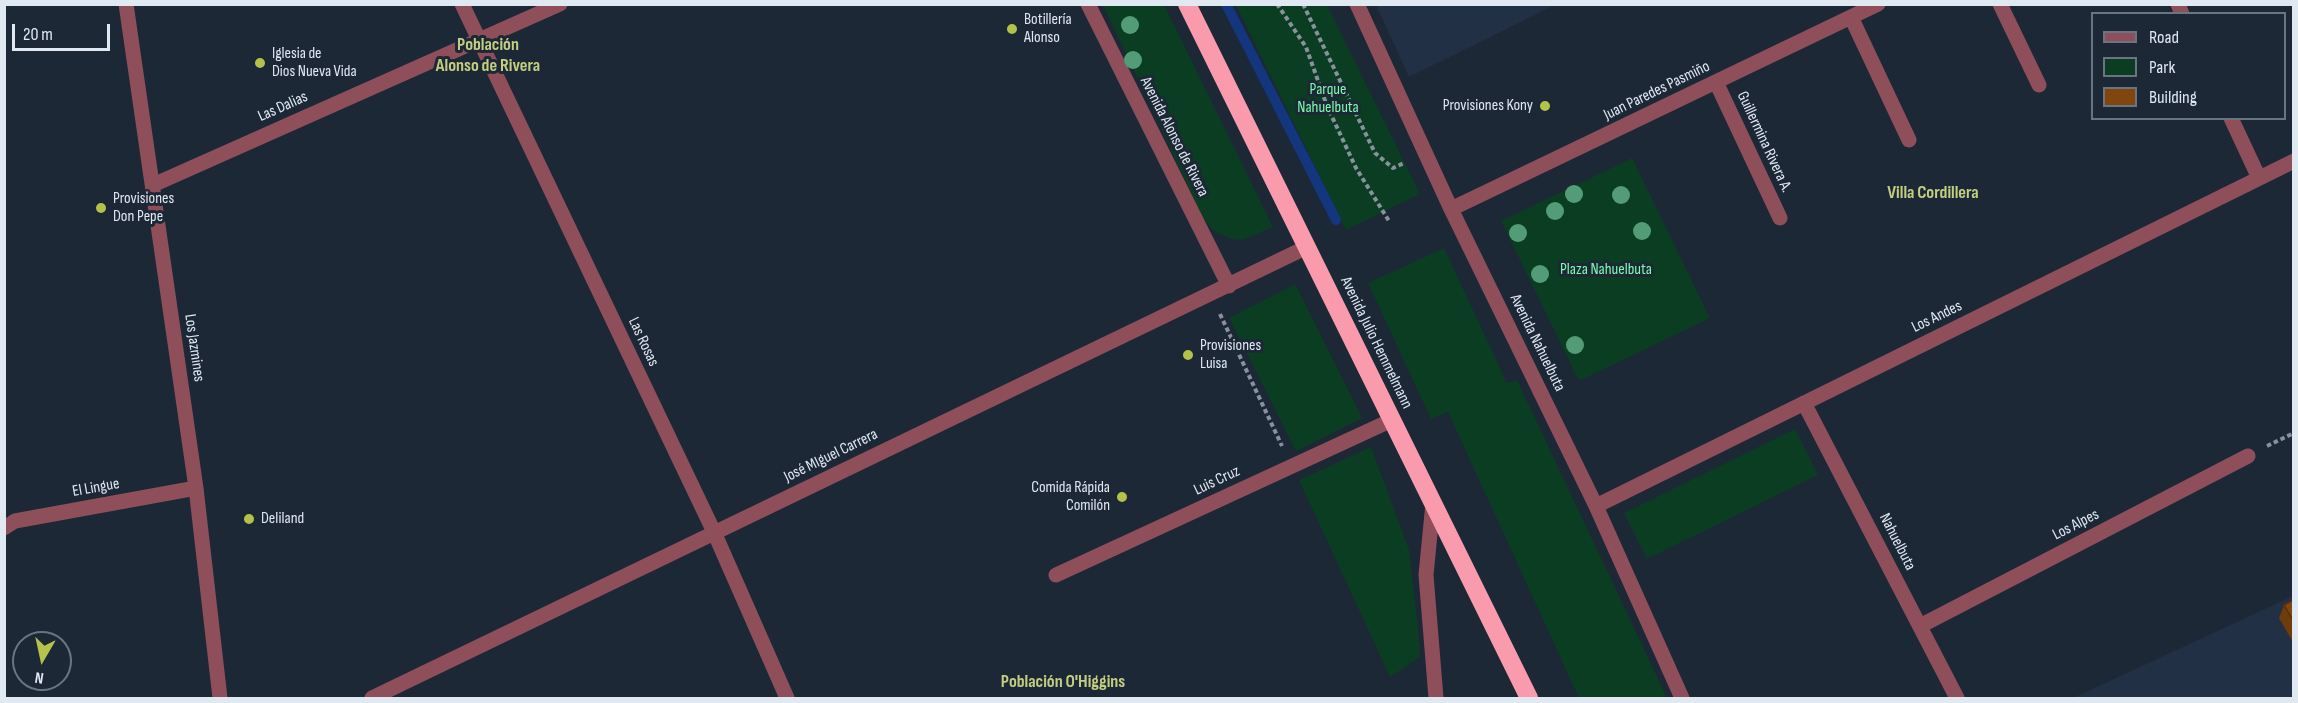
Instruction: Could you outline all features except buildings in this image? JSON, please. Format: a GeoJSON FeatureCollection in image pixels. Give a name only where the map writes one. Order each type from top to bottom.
{"type":"FeatureCollection","features":[{"type":"Feature","properties":{"kind":"highway","name":"Avenida Julio Hemmelmann"},"geometry":{"type":"LineString","coordinates":[[1187,4],[1529,699]]}},
{"type":"Feature","properties":{"kind":"street","name":"Los Jazmines"},"geometry":{"type":"LineString","coordinates":[[126,4],[196,488],[220,699]]}},
{"type":"Feature","properties":{"kind":"street","name":"Las Rosas"},"geometry":{"type":"LineString","coordinates":[[462,4],[714,532],[787,699]]}},
{"type":"Feature","properties":{"kind":"street","name":"Las Dalias"},"geometry":{"type":"LineString","coordinates":[[153,185],[560,4]]}},
{"type":"Feature","properties":{"kind":"street","name":"Avenida Alonso de Rivera"},"geometry":{"type":"LineString","coordinates":[[1088,4],[1229,286]]}},
{"type":"Feature","properties":{"kind":"street","name":"Avenida Nahuelbuta"},"geometry":{"type":"LineString","coordinates":[[1357,4],[1451,209],[1596,506],[1682,699]]}},
{"type":"Feature","properties":{"kind":"street","name":"Juan Paredes Pasmiño"},"geometry":{"type":"LineString","coordinates":[[1451,209],[1878,4]]}},
{"type":"Feature","properties":{"kind":"street"},"geometry":{"type":"LineString","coordinates":[[2000,4],[2039,85]]}},
{"type":"Feature","properties":{"kind":"street"},"geometry":{"type":"LineString","coordinates":[[1851,17],[1909,140]]}},
{"type":"Feature","properties":{"kind":"street","name":"Guillermina Rivera A."},"geometry":{"type":"LineString","coordinates":[[1716,82],[1780,218]]}},
{"type":"Feature","properties":{"kind":"street"},"geometry":{"type":"LineString","coordinates":[[2232,120],[2259,178]]}},
{"type":"Feature","properties":{"kind":"street","name":"Los Andes"},"geometry":{"type":"LineString","coordinates":[[1596,506],[2294,160]]}},
{"type":"Feature","properties":{"kind":"street","name":"José MIguel Carrera"},"geometry":{"type":"LineString","coordinates":[[372,699],[1307,247]]}},
{"type":"Feature","properties":{"kind":"street","name":"Nahuelbuta"},"geometry":{"type":"LineString","coordinates":[[1804,403],[1957,699]]}},
{"type":"Feature","properties":{"kind":"street","name":"Luis Cruz"},"geometry":{"type":"LineString","coordinates":[[1056,575],[1392,420]]}},
{"type":"Feature","properties":{"kind":"street","name":"Los Alpes"},"geometry":{"type":"LineString","coordinates":[[1920,626],[2248,456]]}},
{"type":"Feature","properties":{"kind":"street","name":"El Lingue"},"geometry":{"type":"LineString","coordinates":[[4,528],[15,521],[196,488]]}},
{"type":"Feature","properties":{"kind":"street"},"geometry":{"type":"LineString","coordinates":[[1433,503],[1426,575],[1436,699]]}},
{"type":"Feature","properties":{"kind":"path"},"geometry":{"type":"LineString","coordinates":[[1277,4],[1306,47],[1327,106],[1351,157],[1389,221]]}},
{"type":"Feature","properties":{"kind":"path"},"geometry":{"type":"LineString","coordinates":[[1304,4],[1375,153],[1393,168],[1426,154]]}},
{"type":"Feature","properties":{"kind":"path"},"geometry":{"type":"LineString","coordinates":[[1211,295],[1292,467]]}},
{"type":"Feature","properties":{"kind":"shaded area"},"geometry":{"type":"Polygon","coordinates":[[[1376,5],[1555,5],[1409,77],[1376,5]]]}},
{"type":"Feature","properties":{"kind":"shaded area"},"geometry":{"type":"Polygon","coordinates":[[[2293,596],[2293,698],[2073,698],[2293,596]]]}},
{"type":"Feature","properties":{"kind":"green space"},"geometry":{"type":"Polygon","coordinates":[[[1103,5],[1164,5],[1273,227],[1242,240],[1228,238],[1213,230],[1203,218],[1103,5]]]}},
{"type":"Feature","properties":{"kind":"green space","name":"Parque Nahuelbuta"},"geometry":{"type":"Polygon","coordinates":[[[1236,5],[1327,5],[1420,194],[1346,230],[1236,5]]]}},
{"type":"Feature","properties":{"kind":"green space","name":"Plaza Nahuelbuta"},"geometry":{"type":"Polygon","coordinates":[[[1632,158],[1710,318],[1579,381],[1501,221],[1632,158]]]}},
{"type":"Feature","properties":{"kind":"green space"},"geometry":{"type":"Polygon","coordinates":[[[1444,248],[1507,383],[1517,380],[1667,698],[1579,698],[1448,412],[1431,419],[1368,283],[1444,248]]]}},
{"type":"Feature","properties":{"kind":"green space"},"geometry":{"type":"Polygon","coordinates":[[[1295,284],[1362,418],[1296,451],[1229,318],[1295,284]]]}},
{"type":"Feature","properties":{"kind":"green space"},"geometry":{"type":"Polygon","coordinates":[[[1795,429],[1818,475],[1647,559],[1624,513],[1795,429]]]}},
{"type":"Feature","properties":{"kind":"green space"},"geometry":{"type":"Polygon","coordinates":[[[1371,447],[1409,550],[1418,629],[1420,657],[1390,677],[1299,480],[1371,447]]]}},
{"type":"Feature","properties":{"kind":"waterway"},"geometry":{"type":"LineString","coordinates":[[1226,4],[1336,220]]}},
{"type":"Feature","properties":{"kind":"place","name":"Botillería Alonso"},"geometry":{"type":"Point","coordinates":[1012,29]}},
{"type":"Feature","properties":{"kind":"place","name":"Iglesia de Dios Nueva Vida"},"geometry":{"type":"Point","coordinates":[260,63]}},
{"type":"Feature","properties":{"kind":"place","name":"Provisiones Kony"},"geometry":{"type":"Point","coordinates":[1545,106]}},
{"type":"Feature","properties":{"kind":"place","name":"Provisiones Don Pepe"},"geometry":{"type":"Point","coordinates":[101,208]}},
{"type":"Feature","properties":{"kind":"place","name":"Provisiones Luisa"},"geometry":{"type":"Point","coordinates":[1188,355]}},
{"type":"Feature","properties":{"kind":"place","name":"Comida Rápida Comilón"},"geometry":{"type":"Point","coordinates":[1122,497]}},
{"type":"Feature","properties":{"kind":"place","name":"Deliland"},"geometry":{"type":"Point","coordinates":[249,519]}},
{"type":"Feature","properties":{"kind":"district","name":"Población Alonso de Rivera"},"geometry":{"type":"Point","coordinates":[488,55]}},
{"type":"Feature","properties":{"kind":"district","name":"Villa Cordillera"},"geometry":{"type":"Point","coordinates":[1933,193]}},
{"type":"Feature","properties":{"kind":"district","name":"Población O'Higgins"},"geometry":{"type":"Point","coordinates":[1063,682]}}]}
